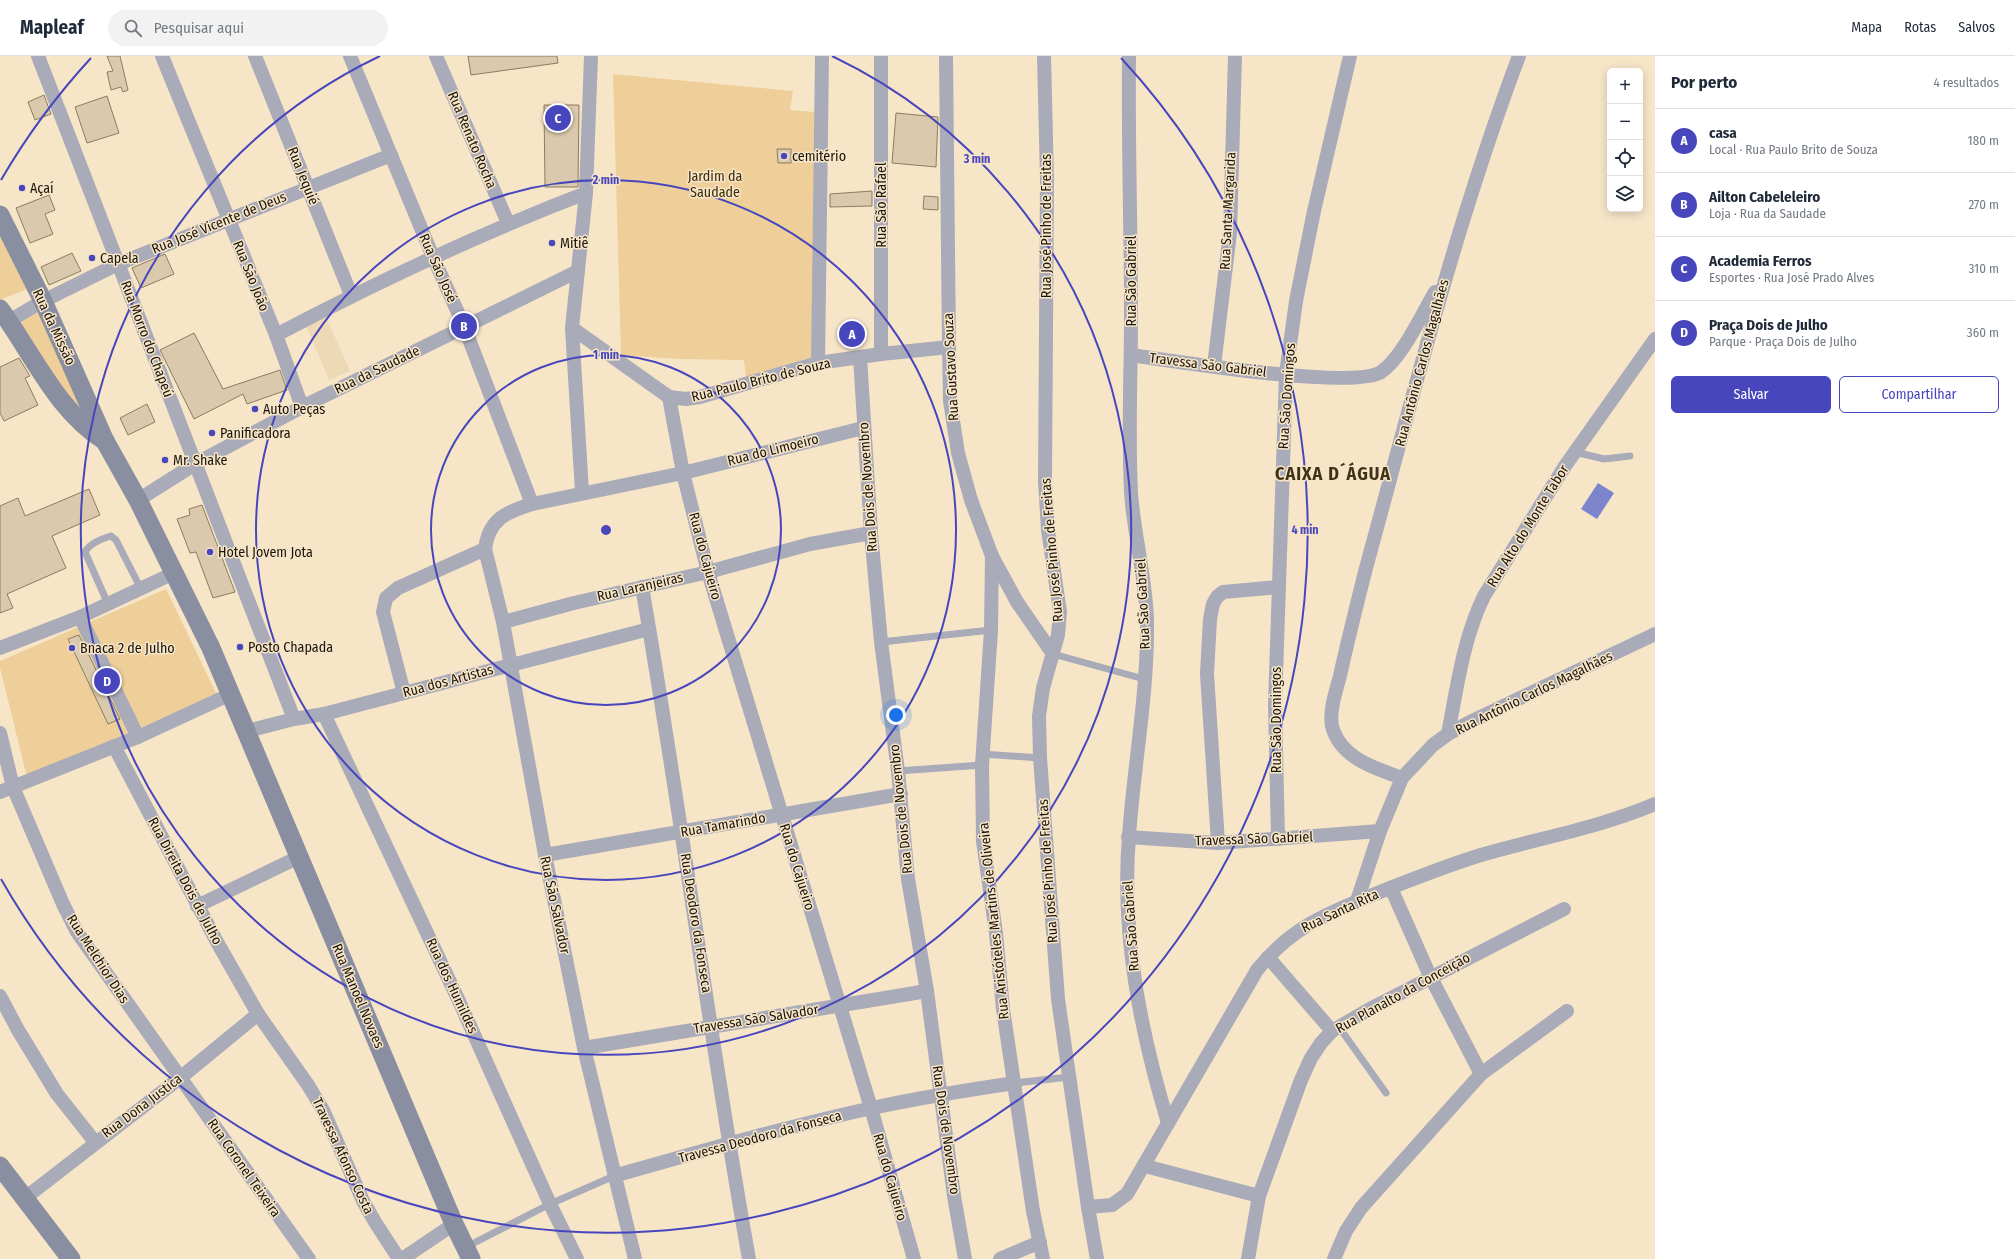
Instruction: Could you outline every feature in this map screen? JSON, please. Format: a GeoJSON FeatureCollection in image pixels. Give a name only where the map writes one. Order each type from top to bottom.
{"type":"FeatureCollection","features":[{"type":"Feature","properties":{"kind":"street","name":"Rua Morro do Chapeú"},"geometry":{"type":"LineString","coordinates":[[38,56],[294,719]]}},
{"type":"Feature","properties":{"kind":"street","name":"Rua São João"},"geometry":{"type":"LineString","coordinates":[[162,56],[276,335],[302,407]]}},
{"type":"Feature","properties":{"kind":"street","name":"Rua Jequié"},"geometry":{"type":"LineString","coordinates":[[255,56],[351,295]]}},
{"type":"Feature","properties":{"kind":"street","name":"Rua São José"},"geometry":{"type":"LineString","coordinates":[[350,56],[433,257],[464,326],[532,504]]}},
{"type":"Feature","properties":{"kind":"street","name":"Rua Renato Rocha"},"geometry":{"type":"LineString","coordinates":[[436,56],[508,223]]}},
{"type":"Feature","properties":{"kind":"street"},"geometry":{"type":"LineString","coordinates":[[582,492],[572,328],[586,193],[591,56]]}},
{"type":"Feature","properties":{"kind":"street"},"geometry":{"type":"LineString","coordinates":[[818,363],[822,56]]}},
{"type":"Feature","properties":{"kind":"street","name":"Rua São Rafael"},"geometry":{"type":"LineString","coordinates":[[881,56],[881,354]]}},
{"type":"Feature","properties":{"kind":"street","name":"Rua Gustavo Souza"},"geometry":{"type":"LineString","coordinates":[[946,56],[948,347],[950,401],[958,453],[971,500],[992,556],[1017,602],[1052,654]]}},
{"type":"Feature","properties":{"kind":"street","name":"Rua José Pinho de Freitas"},"geometry":{"type":"LineString","coordinates":[[1044,56],[1047,179],[1045,481],[1048,530],[1060,612],[1058,636],[1043,688],[1039,716],[1040,758],[1058,1000],[1097,1259]]}},
{"type":"Feature","properties":{"kind":"street","name":"Rua São Gabriel"},"geometry":{"type":"LineString","coordinates":[[1129,56],[1131,495],[1144,581],[1147,621],[1144,679],[1128,837],[1127,891],[1131,954],[1141,1014],[1154,1075],[1168,1123]]}},
{"type":"Feature","properties":{"kind":"street","name":"Rua Santa Margarida"},"geometry":{"type":"LineString","coordinates":[[1214,366],[1230,233],[1234,56]]}},
{"type":"Feature","properties":{"kind":"street","name":"Rua São Domingos"},"geometry":{"type":"LineString","coordinates":[[1278,839],[1275,705],[1286,374],[1296,301],[1309,234],[1350,56]]}},
{"type":"Feature","properties":{"kind":"street","name":"Rua Antônio Carlos Magalhães"},"geometry":{"type":"LineString","coordinates":[[1402,778],[1368,765],[1354,757],[1337,740],[1332,725],[1333,704],[1356,608],[1445,276],[1494,120],[1519,56]]}},
{"type":"Feature","properties":{"kind":"street","name":"Rua José Vicente de Deus"},"geometry":{"type":"LineString","coordinates":[[4,315],[43,301],[118,264],[391,155]]}},
{"type":"Feature","properties":{"kind":"street"},"geometry":{"type":"LineString","coordinates":[[276,335],[351,295],[433,257],[508,223],[586,193]]}},
{"type":"Feature","properties":{"kind":"street","name":"Rua da Missão"},"geometry":{"type":"LineString","coordinates":[[0,215],[43,301],[105,441],[138,500],[231,694]]}},
{"type":"Feature","properties":{"kind":"street","name":"Rua da Saudade"},"geometry":{"type":"LineString","coordinates":[[138,500],[195,464],[302,407],[578,271]]}},
{"type":"Feature","properties":{"kind":"street","name":"Travessa São Gabriel"},"geometry":{"type":"LineString","coordinates":[[1131,355],[1286,374],[1348,378],[1371,376],[1380,373],[1390,365],[1399,354],[1445,276]]}},
{"type":"Feature","properties":{"kind":"street","name":"Rua da Missão"},"geometry":{"type":"LineString","coordinates":[[4,315],[66,408],[89,431],[105,441]]}},
{"type":"Feature","properties":{"kind":"street"},"geometry":{"type":"LineString","coordinates":[[572,328],[669,397]]}},
{"type":"Feature","properties":{"kind":"street","name":"Rua Alto do Monte Tabor"},"geometry":{"type":"LineString","coordinates":[[1448,734],[1462,662],[1475,614],[1497,572],[1575,452],[1655,339]]}},
{"type":"Feature","properties":{"kind":"street","name":"Rua Paulo Brito de Souza"},"geometry":{"type":"LineString","coordinates":[[669,397],[686,399],[700,397],[818,363],[881,354],[948,347]]}},
{"type":"Feature","properties":{"kind":"street","name":"Rua Dois de Novembro"},"geometry":{"type":"LineString","coordinates":[[860,357],[870,533],[881,642],[901,794],[908,879],[927,991],[954,1196],[965,1259]]}},
{"type":"Feature","properties":{"kind":"street","name":"Rua do Cajueiro"},"geometry":{"type":"LineString","coordinates":[[669,397],[683,473],[708,572],[782,814],[914,1259]]}},
{"type":"Feature","properties":{"kind":"street","name":"Rua do Limoeiro"},"geometry":{"type":"LineString","coordinates":[[683,473],[863,428]]}},
{"type":"Feature","properties":{"kind":"street"},"geometry":{"type":"LineString","coordinates":[[404,693],[383,612],[386,598],[398,588],[485,549],[486,537],[497,520],[508,511],[582,492],[683,473]]}},
{"type":"Feature","properties":{"kind":"street","name":"Rua Laranjeiras"},"geometry":{"type":"LineString","coordinates":[[503,622],[574,602],[708,572],[810,544],[870,533]]}},
{"type":"Feature","properties":{"kind":"street","name":"Rua São Salvador"},"geometry":{"type":"LineString","coordinates":[[485,549],[503,622],[545,855],[584,1048],[635,1259]]}},
{"type":"Feature","properties":{"kind":"street","name":"Rua Aristóteles Martins de Oliveira"},"geometry":{"type":"LineString","coordinates":[[992,556],[991,630],[982,760],[983,841],[1003,1009],[1043,1259]]}},
{"type":"Feature","properties":{"kind":"street"},"geometry":{"type":"LineString","coordinates":[[0,648],[80,617],[174,573]]}},
{"type":"Feature","properties":{"kind":"street","name":"Rua Deodoro da Fonseca"},"geometry":{"type":"LineString","coordinates":[[642,587],[712,1026],[728,1144],[749,1259]]}},
{"type":"Feature","properties":{"kind":"street"},"geometry":{"type":"LineString","coordinates":[[1218,843],[1207,674],[1210,619],[1213,604],[1217,597],[1223,592],[1279,587]]}},
{"type":"Feature","properties":{"kind":"street"},"geometry":{"type":"LineString","coordinates":[[80,617],[138,737]]}},
{"type":"Feature","properties":{"kind":"street","name":"Rua dos Artistas"},"geometry":{"type":"LineString","coordinates":[[247,731],[294,719],[324,714],[649,629]]}},
{"type":"Feature","properties":{"kind":"street","name":"Rua Antônio Carlos Magalhães"},"geometry":{"type":"LineString","coordinates":[[1357,902],[1380,831],[1402,778],[1418,759],[1448,734],[1472,721],[1655,634]]}},
{"type":"Feature","properties":{"kind":"street"},"geometry":{"type":"LineString","coordinates":[[0,792],[138,737],[231,694]]}},
{"type":"Feature","properties":{"kind":"street","name":"Rua Manoel Novaes"},"geometry":{"type":"LineString","coordinates":[[231,694],[454,1224],[468,1253]]}},
{"type":"Feature","properties":{"kind":"street","name":"Rua dos Humildes"},"geometry":{"type":"LineString","coordinates":[[324,714],[459,1001],[550,1204],[577,1259]]}},
{"type":"Feature","properties":{"kind":"street","name":"Rua Melchior Dias"},"geometry":{"type":"LineString","coordinates":[[0,733],[13,787],[63,904],[77,932],[180,1078]]}},
{"type":"Feature","properties":{"kind":"street","name":"Rua Direita Dois de Julho"},"geometry":{"type":"LineString","coordinates":[[114,746],[198,906],[258,1014]]}},
{"type":"Feature","properties":{"kind":"street","name":"Rua Tamarindo"},"geometry":{"type":"LineString","coordinates":[[545,855],[901,794]]}},
{"type":"Feature","properties":{"kind":"street","name":"Rua Santa Rita"},"geometry":{"type":"LineString","coordinates":[[1088,1207],[1112,1205],[1127,1194],[1145,1166],[1168,1123],[1254,975],[1268,957],[1285,940],[1305,926],[1423,874],[1480,855],[1608,822],[1655,804]]}},
{"type":"Feature","properties":{"kind":"street","name":"Travessa São Gabriel"},"geometry":{"type":"LineString","coordinates":[[1128,837],[1218,843],[1380,831]]}},
{"type":"Feature","properties":{"kind":"street"},"geometry":{"type":"LineString","coordinates":[[198,906],[299,857]]}},
{"type":"Feature","properties":{"kind":"street"},"geometry":{"type":"LineString","coordinates":[[1391,888],[1430,976],[1481,1074]]}},
{"type":"Feature","properties":{"kind":"street","name":"Rua Planalto da Conceição"},"geometry":{"type":"LineString","coordinates":[[1248,1259],[1259,1196],[1301,1080],[1311,1058],[1336,1029],[1430,976],[1564,909]]}},
{"type":"Feature","properties":{"kind":"street"},"geometry":{"type":"LineString","coordinates":[[1268,957],[1336,1029]]}},
{"type":"Feature","properties":{"kind":"street","name":"Travessa São Salvador"},"geometry":{"type":"LineString","coordinates":[[584,1048],[927,991]]}},
{"type":"Feature","properties":{"kind":"street"},"geometry":{"type":"LineString","coordinates":[[0,996],[21,1035],[57,1094],[95,1142]]}},
{"type":"Feature","properties":{"kind":"street"},"geometry":{"type":"LineString","coordinates":[[1334,1259],[1346,1231],[1361,1208],[1481,1074],[1567,1011]]}},
{"type":"Feature","properties":{"kind":"street","name":"Rua Dona Justica"},"geometry":{"type":"LineString","coordinates":[[25,1198],[95,1142],[180,1078],[258,1014]]}},
{"type":"Feature","properties":{"kind":"street","name":"Travessa Afonso Costa"},"geometry":{"type":"LineString","coordinates":[[258,1014],[308,1085],[323,1110],[363,1201],[399,1259]]}},
{"type":"Feature","properties":{"kind":"street","name":"Rua Coronel Teixeira"},"geometry":{"type":"LineString","coordinates":[[180,1078],[308,1259]]}},
{"type":"Feature","properties":{"kind":"street","name":"Travessa Deodoro da Fonseca"},"geometry":{"type":"LineString","coordinates":[[614,1176],[728,1144],[870,1108],[941,1094],[1015,1083]]}},
{"type":"Feature","properties":{"kind":"street"},"geometry":{"type":"LineString","coordinates":[[0,1166],[71,1259]]}},
{"type":"Feature","properties":{"kind":"street"},"geometry":{"type":"LineString","coordinates":[[1145,1166],[1259,1196]]}},
{"type":"Feature","properties":{"kind":"street"},"geometry":{"type":"LineString","coordinates":[[402,1259],[454,1224]]}},
{"type":"Feature","properties":{"kind":"street"},"geometry":{"type":"LineString","coordinates":[[1000,1259],[1040,1242]]}},
{"type":"Feature","properties":{"kind":"lane"},"geometry":{"type":"LineString","coordinates":[[1575,452],[1604,458],[1630,456]]}},
{"type":"Feature","properties":{"kind":"lane"},"geometry":{"type":"LineString","coordinates":[[108,604],[85,552],[89,546],[102,539],[111,536],[116,540],[141,589]]}},
{"type":"Feature","properties":{"kind":"lane"},"geometry":{"type":"LineString","coordinates":[[881,642],[991,630]]}},
{"type":"Feature","properties":{"kind":"lane"},"geometry":{"type":"LineString","coordinates":[[1052,654],[1144,679]]}},
{"type":"Feature","properties":{"kind":"lane"},"geometry":{"type":"LineString","coordinates":[[898,771],[982,760],[1040,758]]}},
{"type":"Feature","properties":{"kind":"lane"},"geometry":{"type":"LineString","coordinates":[[1336,1029],[1386,1093]]}},
{"type":"Feature","properties":{"kind":"lane","name":"Travessa Deodoro da Fonseca"},"geometry":{"type":"LineString","coordinates":[[1015,1083],[1069,1077]]}},
{"type":"Feature","properties":{"kind":"lane","name":"Travessa Deodoro da Fonseca"},"geometry":{"type":"LineString","coordinates":[[468,1253],[550,1204],[614,1176]]}},
{"type":"Feature","properties":{"kind":"shaded area"},"geometry":{"type":"Polygon","coordinates":[[[326,317],[350,371],[329,380],[306,325],[326,317]]]}},
{"type":"Feature","properties":{"kind":"green space","name":"Jardim da Saudade"},"geometry":{"type":"Polygon","coordinates":[[[613,74],[793,91],[790,110],[815,112],[812,357],[746,377],[744,360],[679,359],[621,355],[613,74]]]}},
{"type":"Feature","properties":{"kind":"green space"},"geometry":{"type":"Polygon","coordinates":[[[0,234],[27,289],[0,300],[0,234]]]}},
{"type":"Feature","properties":{"kind":"green space"},"geometry":{"type":"Polygon","coordinates":[[[39,312],[88,412],[82,418],[17,324],[39,312]]]}},
{"type":"Feature","properties":{"kind":"green space"},"geometry":{"type":"Polygon","coordinates":[[[166,589],[217,695],[27,777],[0,668],[0,661],[166,589]]]}},
{"type":"Feature","properties":{"kind":"water"},"geometry":{"type":"Polygon","coordinates":[[[1598,483],[1614,493],[1597,519],[1581,509],[1598,483]]]}},
{"type":"Feature","properties":{"kind":"building"},"geometry":{"type":"Polygon","coordinates":[[[107,56],[120,56],[128,90],[123,92],[121,87],[111,90],[107,72],[113,71],[107,56]]]}},
{"type":"Feature","properties":{"kind":"building"},"geometry":{"type":"Polygon","coordinates":[[[468,56],[557,56],[558,63],[471,75],[468,56]]]}},
{"type":"Feature","properties":{"kind":"building"},"geometry":{"type":"Polygon","coordinates":[[[44,95],[51,114],[35,120],[28,102],[44,95]]]}},
{"type":"Feature","properties":{"kind":"building"},"geometry":{"type":"Polygon","coordinates":[[[107,96],[119,133],[87,143],[75,107],[107,96]]]}},
{"type":"Feature","properties":{"kind":"building"},"geometry":{"type":"Polygon","coordinates":[[[544,105],[579,105],[578,187],[545,187],[544,105]]]}},
{"type":"Feature","properties":{"kind":"building"},"geometry":{"type":"Polygon","coordinates":[[[896,113],[938,117],[936,167],[892,163],[896,113]]]}},
{"type":"Feature","properties":{"kind":"building","name":"cemitério"},"geometry":{"type":"Polygon","coordinates":[[[777,149],[791,149],[791,163],[778,163],[777,149]]]}},
{"type":"Feature","properties":{"kind":"building"},"geometry":{"type":"Polygon","coordinates":[[[872,191],[872,206],[830,207],[830,194],[872,191]]]}},
{"type":"Feature","properties":{"kind":"building"},"geometry":{"type":"Polygon","coordinates":[[[49,195],[55,210],[45,214],[53,234],[30,243],[16,208],[49,195]]]}},
{"type":"Feature","properties":{"kind":"building"},"geometry":{"type":"Polygon","coordinates":[[[924,196],[938,197],[938,210],[923,209],[924,196]]]}},
{"type":"Feature","properties":{"kind":"building"},"geometry":{"type":"Polygon","coordinates":[[[72,253],[81,271],[49,285],[41,267],[72,253]]]}},
{"type":"Feature","properties":{"kind":"building"},"geometry":{"type":"Polygon","coordinates":[[[165,254],[174,274],[141,288],[132,268],[165,254]]]}},
{"type":"Feature","properties":{"kind":"building"},"geometry":{"type":"Polygon","coordinates":[[[194,333],[223,389],[280,370],[287,390],[247,404],[243,394],[194,419],[160,350],[194,333]]]}},
{"type":"Feature","properties":{"kind":"building"},"geometry":{"type":"Polygon","coordinates":[[[19,358],[30,376],[25,378],[38,405],[4,421],[0,413],[0,367],[19,358]]]}},
{"type":"Feature","properties":{"kind":"building"},"geometry":{"type":"Polygon","coordinates":[[[147,404],[155,422],[128,435],[120,418],[147,404]]]}},
{"type":"Feature","properties":{"kind":"building"},"geometry":{"type":"Polygon","coordinates":[[[89,489],[100,515],[52,536],[66,568],[7,594],[13,608],[0,613],[0,506],[18,498],[25,516],[89,489]]]}},
{"type":"Feature","properties":{"kind":"building","name":"Hotel Jovem Jota"},"geometry":{"type":"Polygon","coordinates":[[[202,505],[235,592],[213,598],[196,552],[190,553],[177,519],[190,515],[189,509],[202,505]]]}},
{"type":"Feature","properties":{"kind":"building"},"geometry":{"type":"Polygon","coordinates":[[[79,635],[120,719],[108,724],[68,639],[79,635]]]}},
{"type":"Feature","properties":{"kind":"place","name":"Academia Ferros"},"geometry":{"type":"Point","coordinates":[558,118]}},
{"type":"Feature","properties":{"kind":"place","name":"cemitério"},"geometry":{"type":"Point","coordinates":[784,156]}},
{"type":"Feature","properties":{"kind":"place","name":"Açaí"},"geometry":{"type":"Point","coordinates":[22,188]}},
{"type":"Feature","properties":{"kind":"place","name":"Mitiê"},"geometry":{"type":"Point","coordinates":[552,243]}},
{"type":"Feature","properties":{"kind":"place","name":"Capela"},"geometry":{"type":"Point","coordinates":[92,258]}},
{"type":"Feature","properties":{"kind":"place","name":"Ailton Cabeleleiro"},"geometry":{"type":"Point","coordinates":[464,326]}},
{"type":"Feature","properties":{"kind":"place","name":"casa"},"geometry":{"type":"Point","coordinates":[852,334]}},
{"type":"Feature","properties":{"kind":"place","name":"Auto Peças"},"geometry":{"type":"Point","coordinates":[255,409]}},
{"type":"Feature","properties":{"kind":"place","name":"Panificadora"},"geometry":{"type":"Point","coordinates":[212,433]}},
{"type":"Feature","properties":{"kind":"place","name":"Mr. Shake"},"geometry":{"type":"Point","coordinates":[165,460]}},
{"type":"Feature","properties":{"kind":"place","name":"Hotel Jovem Jota"},"geometry":{"type":"Point","coordinates":[210,552]}},
{"type":"Feature","properties":{"kind":"place","name":"Posto Chapada"},"geometry":{"type":"Point","coordinates":[240,647]}},
{"type":"Feature","properties":{"kind":"place","name":"Bnaca 2 de Julho"},"geometry":{"type":"Point","coordinates":[72,648]}},
{"type":"Feature","properties":{"kind":"place","name":"Praça Dois de Julho"},"geometry":{"type":"Point","coordinates":[107,681]}},
{"type":"Feature","properties":{"kind":"district","name":"CAIXA D´ÁGUA"},"geometry":{"type":"Point","coordinates":[1333,474]}}]}
